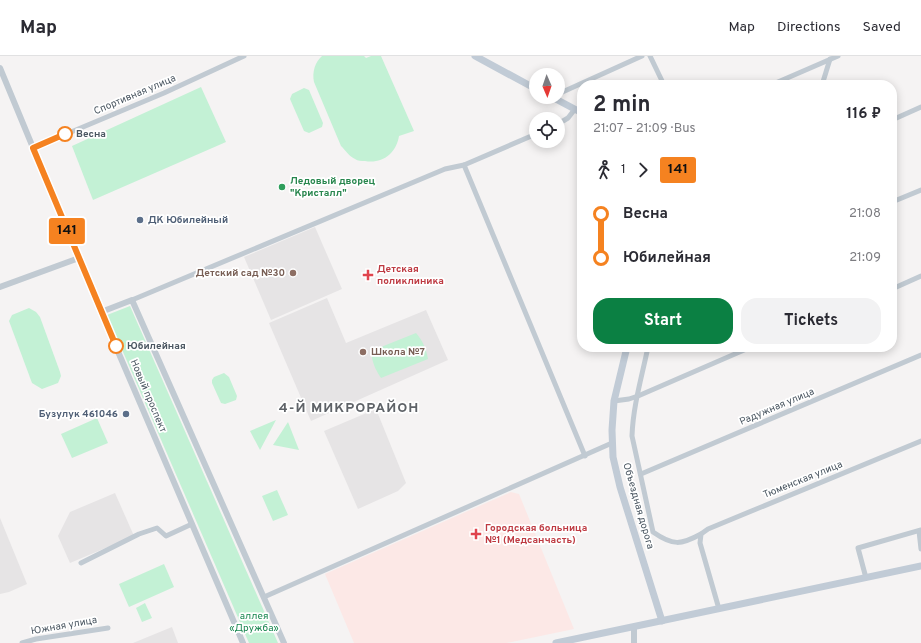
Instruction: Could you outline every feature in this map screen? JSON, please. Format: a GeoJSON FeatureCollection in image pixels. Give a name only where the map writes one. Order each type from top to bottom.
{"type":"FeatureCollection","features":[{"type":"Feature","properties":{"kind":"main road"},"geometry":{"type":"LineString","coordinates":[[475,56],[529,85]]}},
{"type":"Feature","properties":{"kind":"main road"},"geometry":{"type":"LineString","coordinates":[[565,104],[575,109]]}},
{"type":"Feature","properties":{"kind":"main road","name":"Объездная дорога"},"geometry":{"type":"LineString","coordinates":[[627,352],[614,401],[612,416],[613,457],[619,482],[662,621]]}},
{"type":"Feature","properties":{"kind":"main road"},"geometry":{"type":"LineString","coordinates":[[556,643],[921,566]]}},
{"type":"Feature","properties":{"kind":"street","name":"Спортивная улица"},"geometry":{"type":"LineString","coordinates":[[33,148],[164,93],[244,56]]}},
{"type":"Feature","properties":{"kind":"street"},"geometry":{"type":"LineString","coordinates":[[589,80],[642,56]]}},
{"type":"Feature","properties":{"kind":"street"},"geometry":{"type":"LineString","coordinates":[[650,56],[662,80]]}},
{"type":"Feature","properties":{"kind":"street"},"geometry":{"type":"LineString","coordinates":[[782,80],[838,56]]}},
{"type":"Feature","properties":{"kind":"street"},"geometry":{"type":"LineString","coordinates":[[824,80],[831,58]]}},
{"type":"Feature","properties":{"kind":"street","name":"Новый проспект"},"geometry":{"type":"LineString","coordinates":[[0,68],[78,258],[243,643]]}},
{"type":"Feature","properties":{"kind":"street"},"geometry":{"type":"LineString","coordinates":[[565,91],[577,85]]}},
{"type":"Feature","properties":{"kind":"street"},"geometry":{"type":"LineString","coordinates":[[897,118],[921,107]]}},
{"type":"Feature","properties":{"kind":"street"},"geometry":{"type":"LineString","coordinates":[[565,120],[575,109]]}},
{"type":"Feature","properties":{"kind":"street"},"geometry":{"type":"LineString","coordinates":[[101,312],[445,169],[464,165],[529,137]]}},
{"type":"Feature","properties":{"kind":"street"},"geometry":{"type":"LineString","coordinates":[[464,165],[585,456]]}},
{"type":"Feature","properties":{"kind":"street"},"geometry":{"type":"LineString","coordinates":[[897,200],[921,190]]}},
{"type":"Feature","properties":{"kind":"street"},"geometry":{"type":"LineString","coordinates":[[0,287],[78,258]]}},
{"type":"Feature","properties":{"kind":"street"},"geometry":{"type":"LineString","coordinates":[[897,287],[921,276]]}},
{"type":"Feature","properties":{"kind":"street"},"geometry":{"type":"LineString","coordinates":[[132,300],[284,643]]}},
{"type":"Feature","properties":{"kind":"street"},"geometry":{"type":"LineString","coordinates":[[641,474],[632,436],[632,425],[647,352]]}},
{"type":"Feature","properties":{"kind":"street"},"geometry":{"type":"LineString","coordinates":[[614,401],[621,401],[638,396],[740,352]]}},
{"type":"Feature","properties":{"kind":"street","name":"Радужная улица"},"geometry":{"type":"LineString","coordinates":[[641,474],[921,356]]}},
{"type":"Feature","properties":{"kind":"street","name":"Тюменская улица"},"geometry":{"type":"LineString","coordinates":[[641,474],[653,532],[660,537],[678,544],[687,542],[708,529],[921,441]]}},
{"type":"Feature","properties":{"kind":"street"},"geometry":{"type":"LineString","coordinates":[[264,597],[612,443]]}},
{"type":"Feature","properties":{"kind":"street"},"geometry":{"type":"LineString","coordinates":[[81,563],[139,534],[157,528],[166,536],[192,524]]}},
{"type":"Feature","properties":{"kind":"street"},"geometry":{"type":"LineString","coordinates":[[866,578],[858,548],[920,530],[921,549]]}},
{"type":"Feature","properties":{"kind":"street"},"geometry":{"type":"LineString","coordinates":[[701,534],[700,543],[719,609]]}},
{"type":"Feature","properties":{"kind":"street"},"geometry":{"type":"LineString","coordinates":[[634,627],[634,643]]}},
{"type":"Feature","properties":{"kind":"street","name":"Южная улица"},"geometry":{"type":"LineString","coordinates":[[22,643],[36,639],[108,628]]}},
{"type":"Feature","properties":{"kind":"shaded area","name":"Детский сад №30"},"geometry":{"type":"Polygon","coordinates":[[[315,227],[342,289],[271,320],[244,257],[315,227]]]}},
{"type":"Feature","properties":{"kind":"shaded area","name":"Школа №7"},"geometry":{"type":"Polygon","coordinates":[[[327,298],[346,343],[426,310],[448,360],[311,421],[269,323],[327,298]]]}},
{"type":"Feature","properties":{"kind":"shaded area"},"geometry":{"type":"Polygon","coordinates":[[[376,409],[406,483],[398,491],[358,509],[324,431],[376,409]]]}},
{"type":"Feature","properties":{"kind":"shaded area","name":"Городская больница №1 (Медсанчасть)"},"geometry":{"type":"Polygon","coordinates":[[[511,492],[519,494],[574,629],[507,643],[354,643],[325,574],[511,492]]]}},
{"type":"Feature","properties":{"kind":"shaded area"},"geometry":{"type":"Polygon","coordinates":[[[115,493],[134,536],[70,563],[58,536],[70,512],[115,493]]]}},
{"type":"Feature","properties":{"kind":"shaded area"},"geometry":{"type":"Polygon","coordinates":[[[0,518],[27,584],[9,592],[0,594],[0,518]]]}},
{"type":"Feature","properties":{"kind":"shaded area"},"geometry":{"type":"Polygon","coordinates":[[[172,627],[178,643],[133,643],[172,627]]]}},
{"type":"Feature","properties":{"kind":"green space"},"geometry":{"type":"Polygon","coordinates":[[[322,56],[364,56],[366,58],[371,56],[381,56],[414,131],[399,136],[395,148],[387,156],[377,161],[358,161],[341,146],[314,82],[313,75],[315,68],[322,56]]]}},
{"type":"Feature","properties":{"kind":"green space"},"geometry":{"type":"Polygon","coordinates":[[[201,87],[226,142],[93,200],[72,146],[201,87]]]}},
{"type":"Feature","properties":{"kind":"green space"},"geometry":{"type":"Polygon","coordinates":[[[304,88],[309,90],[323,123],[322,127],[309,133],[304,131],[290,99],[292,94],[304,88]]]}},
{"type":"Feature","properties":{"kind":"green space","name":"аллея «Дружба»"},"geometry":{"type":"Polygon","coordinates":[[[130,306],[278,643],[249,643],[107,315],[130,306]]]}},
{"type":"Feature","properties":{"kind":"green space"},"geometry":{"type":"Polygon","coordinates":[[[29,308],[36,312],[40,317],[61,376],[58,383],[42,389],[32,383],[9,321],[12,315],[29,308]]]}},
{"type":"Feature","properties":{"kind":"green space"},"geometry":{"type":"Polygon","coordinates":[[[416,333],[424,345],[428,359],[381,378],[374,365],[371,351],[416,333]]]}},
{"type":"Feature","properties":{"kind":"green space"},"geometry":{"type":"Polygon","coordinates":[[[224,373],[229,377],[237,396],[236,400],[225,404],[221,403],[212,383],[214,377],[224,373]]]}},
{"type":"Feature","properties":{"kind":"green space"},"geometry":{"type":"Polygon","coordinates":[[[97,418],[108,443],[72,458],[61,434],[97,418]]]}},
{"type":"Feature","properties":{"kind":"green space"},"geometry":{"type":"Polygon","coordinates":[[[276,420],[260,450],[250,431],[276,420]]]}},
{"type":"Feature","properties":{"kind":"green space"},"geometry":{"type":"Polygon","coordinates":[[[288,422],[299,450],[273,445],[288,422]]]}},
{"type":"Feature","properties":{"kind":"green space"},"geometry":{"type":"Polygon","coordinates":[[[277,490],[288,515],[273,521],[262,496],[277,490]]]}},
{"type":"Feature","properties":{"kind":"green space"},"geometry":{"type":"Polygon","coordinates":[[[164,564],[174,587],[129,607],[119,584],[164,564]]]}},
{"type":"Feature","properties":{"kind":"green space"},"geometry":{"type":"Polygon","coordinates":[[[145,603],[152,618],[142,622],[136,608],[145,603]]]}},
{"type":"Feature","properties":{"kind":"bus line","name":"141"},"geometry":{"type":"LineString","coordinates":[[65,134],[33,148],[116,346]]}},
{"type":"Feature","properties":{"kind":"place","name":"Весна"},"geometry":{"type":"Point","coordinates":[65,134]}},
{"type":"Feature","properties":{"kind":"place","name":"Ледовый дворец \"Кристалл\""},"geometry":{"type":"Point","coordinates":[282,187]}},
{"type":"Feature","properties":{"kind":"place","name":"ДК Юбилейный"},"geometry":{"type":"Point","coordinates":[140,220]}},
{"type":"Feature","properties":{"kind":"place","name":"Детский сад №30"},"geometry":{"type":"Point","coordinates":[293,273]}},
{"type":"Feature","properties":{"kind":"place","name":"Детская поликлиника"},"geometry":{"type":"Point","coordinates":[368,275]}},
{"type":"Feature","properties":{"kind":"place","name":"Юбилейная"},"geometry":{"type":"Point","coordinates":[116,346]}},
{"type":"Feature","properties":{"kind":"place","name":"Школа №7"},"geometry":{"type":"Point","coordinates":[363,352]}},
{"type":"Feature","properties":{"kind":"place","name":"Бузулук 461046"},"geometry":{"type":"Point","coordinates":[126,414]}},
{"type":"Feature","properties":{"kind":"place","name":"Городская больница №1 (Медсанчасть)"},"geometry":{"type":"Point","coordinates":[476,534]}},
{"type":"Feature","properties":{"kind":"district","name":"4-Й МИКРОРАЙОН"},"geometry":{"type":"Point","coordinates":[349,408]}}]}
